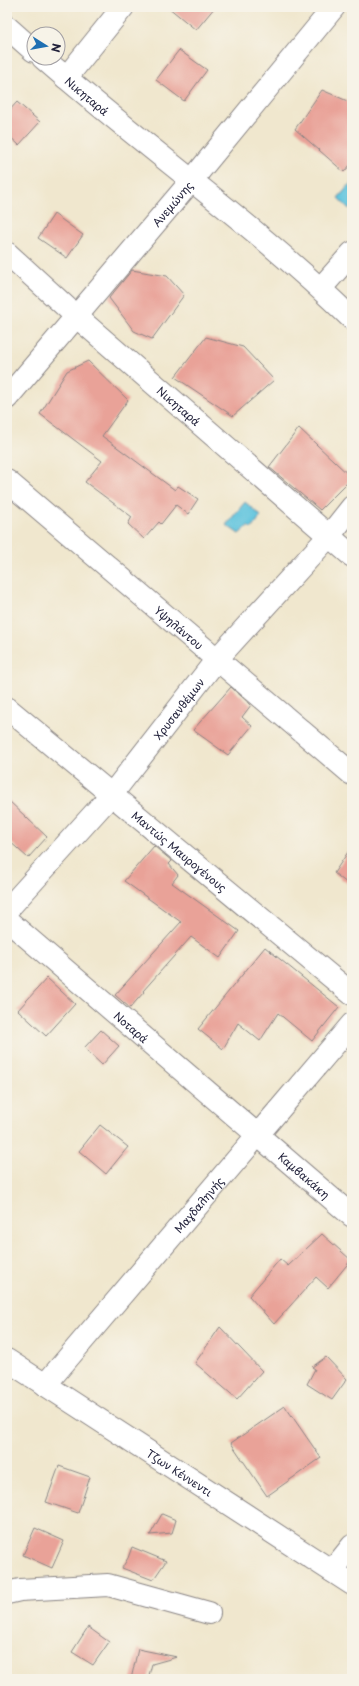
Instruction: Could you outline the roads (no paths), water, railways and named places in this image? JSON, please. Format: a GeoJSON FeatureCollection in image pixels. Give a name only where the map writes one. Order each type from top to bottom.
{"type":"FeatureCollection","features":[{"type":"Feature","properties":{"kind":"street"},"geometry":{"type":"LineString","coordinates":[[66,78],[123,7]]}},
{"type":"Feature","properties":{"kind":"street","name":"Ανεμώνης"},"geometry":{"type":"LineString","coordinates":[[7,398],[192,180],[334,7]]}},
{"type":"Feature","properties":{"kind":"street"},"geometry":{"type":"LineString","coordinates":[[7,27],[26,44]]}},
{"type":"Feature","properties":{"kind":"street","name":"Νικηταρά"},"geometry":{"type":"LineString","coordinates":[[52,66],[192,180],[321,288],[352,319]]}},
{"type":"Feature","properties":{"kind":"street","name":"Νικηταρά"},"geometry":{"type":"LineString","coordinates":[[7,253],[77,317],[352,556]]}},
{"type":"Feature","properties":{"kind":"street"},"geometry":{"type":"LineString","coordinates":[[321,288],[352,253]]}},
{"type":"Feature","properties":{"kind":"street","name":"Υψηλάντου"},"geometry":{"type":"LineString","coordinates":[[7,481],[352,774]]}},
{"type":"Feature","properties":{"kind":"street","name":"Χρυσανθέμων"},"geometry":{"type":"LineString","coordinates":[[7,910],[112,794],[217,659],[329,536],[352,507]]}},
{"type":"Feature","properties":{"kind":"street","name":"Μαντώς Μαυρογένους"},"geometry":{"type":"LineString","coordinates":[[7,708],[352,994]]}},
{"type":"Feature","properties":{"kind":"street","name":"Νοταρά"},"geometry":{"type":"LineString","coordinates":[[7,920],[257,1133]]}},
{"type":"Feature","properties":{"kind":"street","name":"Μαγδαληνής"},"geometry":{"type":"LineString","coordinates":[[45,1385],[257,1133],[352,1024]]}},
{"type":"Feature","properties":{"kind":"street","name":"Καμβακάκη"},"geometry":{"type":"LineString","coordinates":[[257,1133],[352,1216]]}},
{"type":"Feature","properties":{"kind":"street","name":"Τζων Κέννεντι"},"geometry":{"type":"LineString","coordinates":[[7,1360],[352,1584]]}},
{"type":"Feature","properties":{"kind":"street"},"geometry":{"type":"LineString","coordinates":[[332,1571],[352,1546]]}},
{"type":"Feature","properties":{"kind":"street"},"geometry":{"type":"LineString","coordinates":[[7,1593],[20,1590],[108,1585],[209,1613]]}},
{"type":"Feature","properties":{"kind":"water"},"geometry":{"type":"Polygon","coordinates":[[[352,182],[352,205],[349,209],[338,198],[352,182]]]}},
{"type":"Feature","properties":{"kind":"water"},"geometry":{"type":"Polygon","coordinates":[[[245,502],[261,516],[251,529],[248,526],[239,534],[226,525],[245,502]]]}}]}
